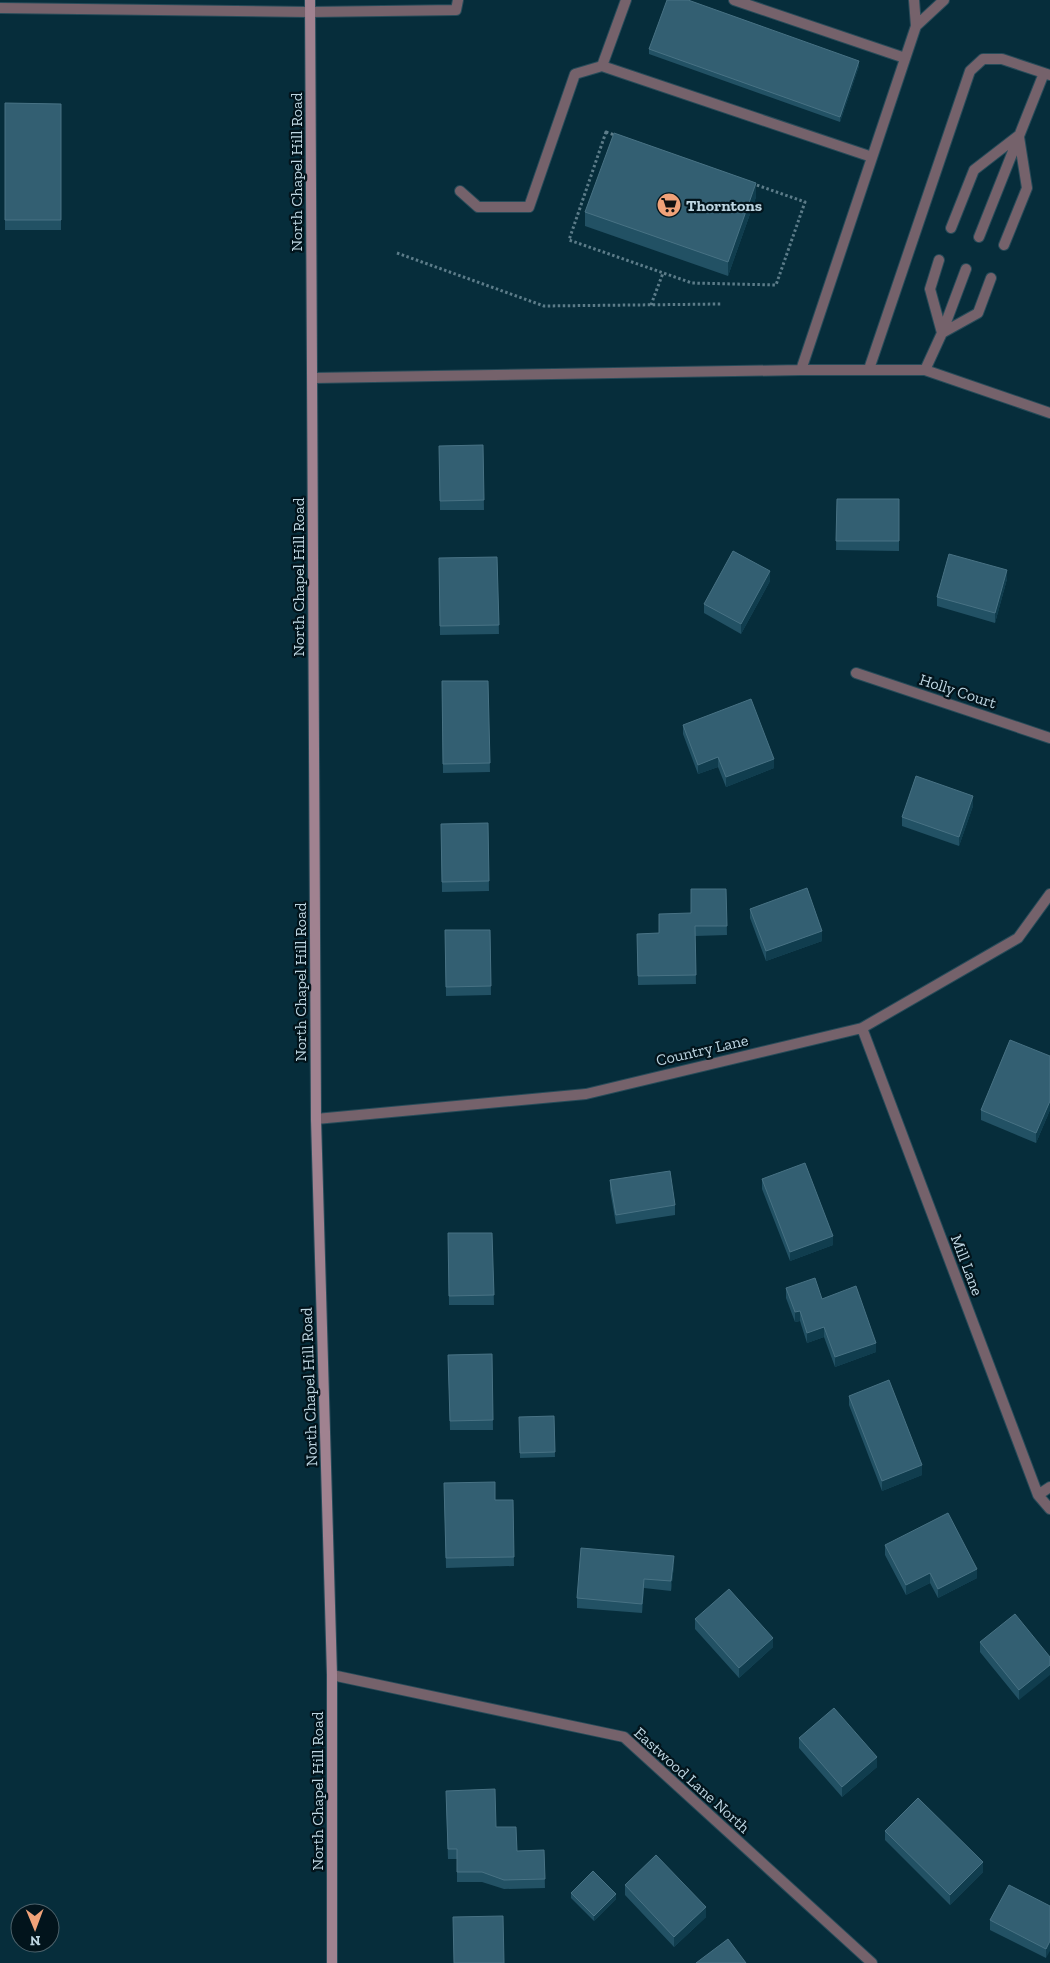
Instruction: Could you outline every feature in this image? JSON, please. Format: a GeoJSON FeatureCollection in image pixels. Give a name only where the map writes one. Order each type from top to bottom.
{"type":"FeatureCollection","features":[{"type":"Feature","properties":{"kind":"street","name":"North Chapel Hill Road"},"geometry":{"type":"LineString","coordinates":[[310,0],[316,1119],[332,1675],[332,1963]]}},
{"type":"Feature","properties":{"kind":"street"},"geometry":{"type":"LineString","coordinates":[[0,8],[310,12],[456,10],[458,0]]}},
{"type":"Feature","properties":{"kind":"street"},"geometry":{"type":"LineString","coordinates":[[602,66],[626,0]]}},
{"type":"Feature","properties":{"kind":"street"},"geometry":{"type":"LineString","coordinates":[[734,0],[905,58]]}},
{"type":"Feature","properties":{"kind":"street"},"geometry":{"type":"LineString","coordinates":[[800,370],[916,26],[914,0]]}},
{"type":"Feature","properties":{"kind":"street"},"geometry":{"type":"LineString","coordinates":[[916,26],[944,0]]}},
{"type":"Feature","properties":{"kind":"street"},"geometry":{"type":"LineString","coordinates":[[869,369],[970,71],[983,59],[1002,59],[1047,74],[1018,136],[979,237]]}},
{"type":"Feature","properties":{"kind":"street"},"geometry":{"type":"LineString","coordinates":[[460,191],[478,207],[529,207],[575,74],[602,66],[872,157]]}},
{"type":"Feature","properties":{"kind":"street"},"geometry":{"type":"LineString","coordinates":[[950,228],[974,170],[1018,136]]}},
{"type":"Feature","properties":{"kind":"street"},"geometry":{"type":"LineString","coordinates":[[1004,245],[1027,188],[1018,136]]}},
{"type":"Feature","properties":{"kind":"street"},"geometry":{"type":"LineString","coordinates":[[939,260],[930,289],[942,333]]}},
{"type":"Feature","properties":{"kind":"street"},"geometry":{"type":"LineString","coordinates":[[925,370],[942,333],[966,269]]}},
{"type":"Feature","properties":{"kind":"street"},"geometry":{"type":"LineString","coordinates":[[942,333],[978,313],[992,278]]}},
{"type":"Feature","properties":{"kind":"street"},"geometry":{"type":"LineString","coordinates":[[313,378],[869,369],[925,370],[1050,413]]}},
{"type":"Feature","properties":{"kind":"street","name":"Holly Court"},"geometry":{"type":"LineString","coordinates":[[856,673],[1050,738]]}},
{"type":"Feature","properties":{"kind":"street","name":"Country Lane"},"geometry":{"type":"LineString","coordinates":[[316,1119],[586,1094],[862,1028],[1018,938],[1050,894]]}},
{"type":"Feature","properties":{"kind":"street","name":"Mill Lane"},"geometry":{"type":"LineString","coordinates":[[862,1028],[1038,1495],[1050,1509]]}},
{"type":"Feature","properties":{"kind":"street"},"geometry":{"type":"LineString","coordinates":[[1038,1495],[1050,1487]]}},
{"type":"Feature","properties":{"kind":"street","name":"Eastwood Lane North"},"geometry":{"type":"LineString","coordinates":[[332,1675],[624,1737],[872,1963]]}},
{"type":"Feature","properties":{"kind":"path"},"geometry":{"type":"LineString","coordinates":[[606,132],[804,202],[776,285],[692,283],[663,273],[569,240],[606,132]]}},
{"type":"Feature","properties":{"kind":"path"},"geometry":{"type":"LineString","coordinates":[[397,253],[544,306],[721,304]]}},
{"type":"Feature","properties":{"kind":"path"},"geometry":{"type":"LineString","coordinates":[[651,305],[663,273]]}},
{"type":"Feature","properties":{"kind":"building"},"geometry":{"type":"Polygon","coordinates":[[[667,0],[688,0],[859,61],[840,117],[649,49],[667,0]]]}},
{"type":"Feature","properties":{"kind":"building"},"geometry":{"type":"Polygon","coordinates":[[[5,103],[61,104],[61,220],[5,220],[5,103]]]}},
{"type":"Feature","properties":{"kind":"building"},"geometry":{"type":"Polygon","coordinates":[[[614,133],[756,183],[728,262],[585,212],[614,133]]]}},
{"type":"Feature","properties":{"kind":"building"},"geometry":{"type":"Polygon","coordinates":[[[483,445],[484,500],[440,501],[439,446],[483,445]]]}},
{"type":"Feature","properties":{"kind":"building"},"geometry":{"type":"Polygon","coordinates":[[[837,499],[899,499],[899,541],[836,541],[837,499]]]}},
{"type":"Feature","properties":{"kind":"building"},"geometry":{"type":"Polygon","coordinates":[[[733,551],[770,571],[741,624],[704,604],[733,551]]]}},
{"type":"Feature","properties":{"kind":"building"},"geometry":{"type":"Polygon","coordinates":[[[949,554],[1007,570],[995,613],[937,597],[949,554]]]}},
{"type":"Feature","properties":{"kind":"building"},"geometry":{"type":"Polygon","coordinates":[[[497,557],[499,625],[440,626],[439,558],[497,557]]]}},
{"type":"Feature","properties":{"kind":"building"},"geometry":{"type":"Polygon","coordinates":[[[442,681],[488,681],[490,763],[443,764],[442,681]]]}},
{"type":"Feature","properties":{"kind":"building"},"geometry":{"type":"Polygon","coordinates":[[[751,699],[774,759],[726,777],[718,757],[698,765],[683,725],[751,699]]]}},
{"type":"Feature","properties":{"kind":"building"},"geometry":{"type":"Polygon","coordinates":[[[916,776],[973,796],[959,837],[902,817],[916,776]]]}},
{"type":"Feature","properties":{"kind":"building"},"geometry":{"type":"Polygon","coordinates":[[[488,823],[489,881],[442,882],[441,824],[488,823]]]}},
{"type":"Feature","properties":{"kind":"building"},"geometry":{"type":"Polygon","coordinates":[[[807,888],[822,931],[766,951],[750,909],[807,888]]]}},
{"type":"Feature","properties":{"kind":"building"},"geometry":{"type":"Polygon","coordinates":[[[691,889],[726,889],[727,926],[695,926],[696,975],[638,976],[637,934],[659,933],[659,914],[691,913],[691,889]]]}},
{"type":"Feature","properties":{"kind":"building"},"geometry":{"type":"Polygon","coordinates":[[[445,930],[490,930],[491,986],[446,987],[445,930]]]}},
{"type":"Feature","properties":{"kind":"building"},"geometry":{"type":"Polygon","coordinates":[[[1010,1040],[1050,1056],[1050,1101],[1036,1133],[981,1110],[1010,1040]]]}},
{"type":"Feature","properties":{"kind":"building"},"geometry":{"type":"Polygon","coordinates":[[[805,1163],[833,1236],[790,1252],[762,1179],[805,1163]]]}},
{"type":"Feature","properties":{"kind":"building"},"geometry":{"type":"Polygon","coordinates":[[[670,1171],[675,1205],[616,1215],[610,1180],[670,1171]]]}},
{"type":"Feature","properties":{"kind":"building"},"geometry":{"type":"Polygon","coordinates":[[[448,1233],[492,1233],[494,1295],[449,1296],[448,1233]]]}},
{"type":"Feature","properties":{"kind":"building"},"geometry":{"type":"Polygon","coordinates":[[[815,1278],[822,1299],[856,1286],[876,1343],[835,1357],[824,1327],[807,1333],[800,1311],[795,1312],[786,1288],[815,1278]]]}},
{"type":"Feature","properties":{"kind":"building"},"geometry":{"type":"Polygon","coordinates":[[[492,1354],[493,1420],[450,1421],[448,1355],[492,1354]]]}},
{"type":"Feature","properties":{"kind":"building"},"geometry":{"type":"Polygon","coordinates":[[[889,1380],[922,1465],[882,1481],[849,1396],[889,1380]]]}},
{"type":"Feature","properties":{"kind":"building"},"geometry":{"type":"Polygon","coordinates":[[[554,1416],[555,1452],[520,1453],[519,1417],[554,1416]]]}},
{"type":"Feature","properties":{"kind":"building"},"geometry":{"type":"Polygon","coordinates":[[[495,1482],[495,1500],[513,1500],[514,1557],[446,1558],[444,1483],[495,1482]]]}},
{"type":"Feature","properties":{"kind":"building"},"geometry":{"type":"Polygon","coordinates":[[[948,1513],[977,1569],[938,1589],[930,1573],[906,1585],[885,1545],[948,1513]]]}},
{"type":"Feature","properties":{"kind":"building"},"geometry":{"type":"Polygon","coordinates":[[[581,1548],[674,1556],[671,1581],[644,1579],[642,1604],[577,1598],[581,1548]]]}},
{"type":"Feature","properties":{"kind":"building"},"geometry":{"type":"Polygon","coordinates":[[[729,1589],[773,1638],[739,1668],[695,1619],[729,1589]]]}},
{"type":"Feature","properties":{"kind":"building"},"geometry":{"type":"Polygon","coordinates":[[[1015,1614],[1050,1657],[1050,1665],[1019,1690],[980,1642],[1015,1614]]]}},
{"type":"Feature","properties":{"kind":"building"},"geometry":{"type":"Polygon","coordinates":[[[834,1708],[877,1757],[842,1787],[799,1738],[834,1708]]]}},
{"type":"Feature","properties":{"kind":"building"},"geometry":{"type":"Polygon","coordinates":[[[495,1789],[496,1827],[516,1827],[517,1851],[544,1850],[545,1879],[504,1880],[482,1872],[457,1872],[457,1849],[448,1849],[446,1791],[495,1789]]]}},
{"type":"Feature","properties":{"kind":"building"},"geometry":{"type":"Polygon","coordinates":[[[918,1798],[983,1862],[950,1895],[885,1831],[918,1798]]]}},
{"type":"Feature","properties":{"kind":"building"},"geometry":{"type":"Polygon","coordinates":[[[656,1855],[706,1907],[674,1937],[625,1885],[656,1855]]]}},
{"type":"Feature","properties":{"kind":"building"},"geometry":{"type":"Polygon","coordinates":[[[593,1871],[616,1894],[594,1916],[571,1893],[593,1871]]]}},
{"type":"Feature","properties":{"kind":"building"},"geometry":{"type":"Polygon","coordinates":[[[1009,1885],[1050,1906],[1050,1941],[1046,1949],[990,1920],[1009,1885]]]}},
{"type":"Feature","properties":{"kind":"building"},"geometry":{"type":"Polygon","coordinates":[[[503,1916],[504,1963],[454,1963],[453,1917],[503,1916]]]}},
{"type":"Feature","properties":{"kind":"building"},"geometry":{"type":"Polygon","coordinates":[[[728,1939],[746,1963],[696,1963],[728,1939]]]}},
{"type":"Feature","properties":{"kind":"place","name":"Thorntons"},"geometry":{"type":"Point","coordinates":[669,205]}}]}
